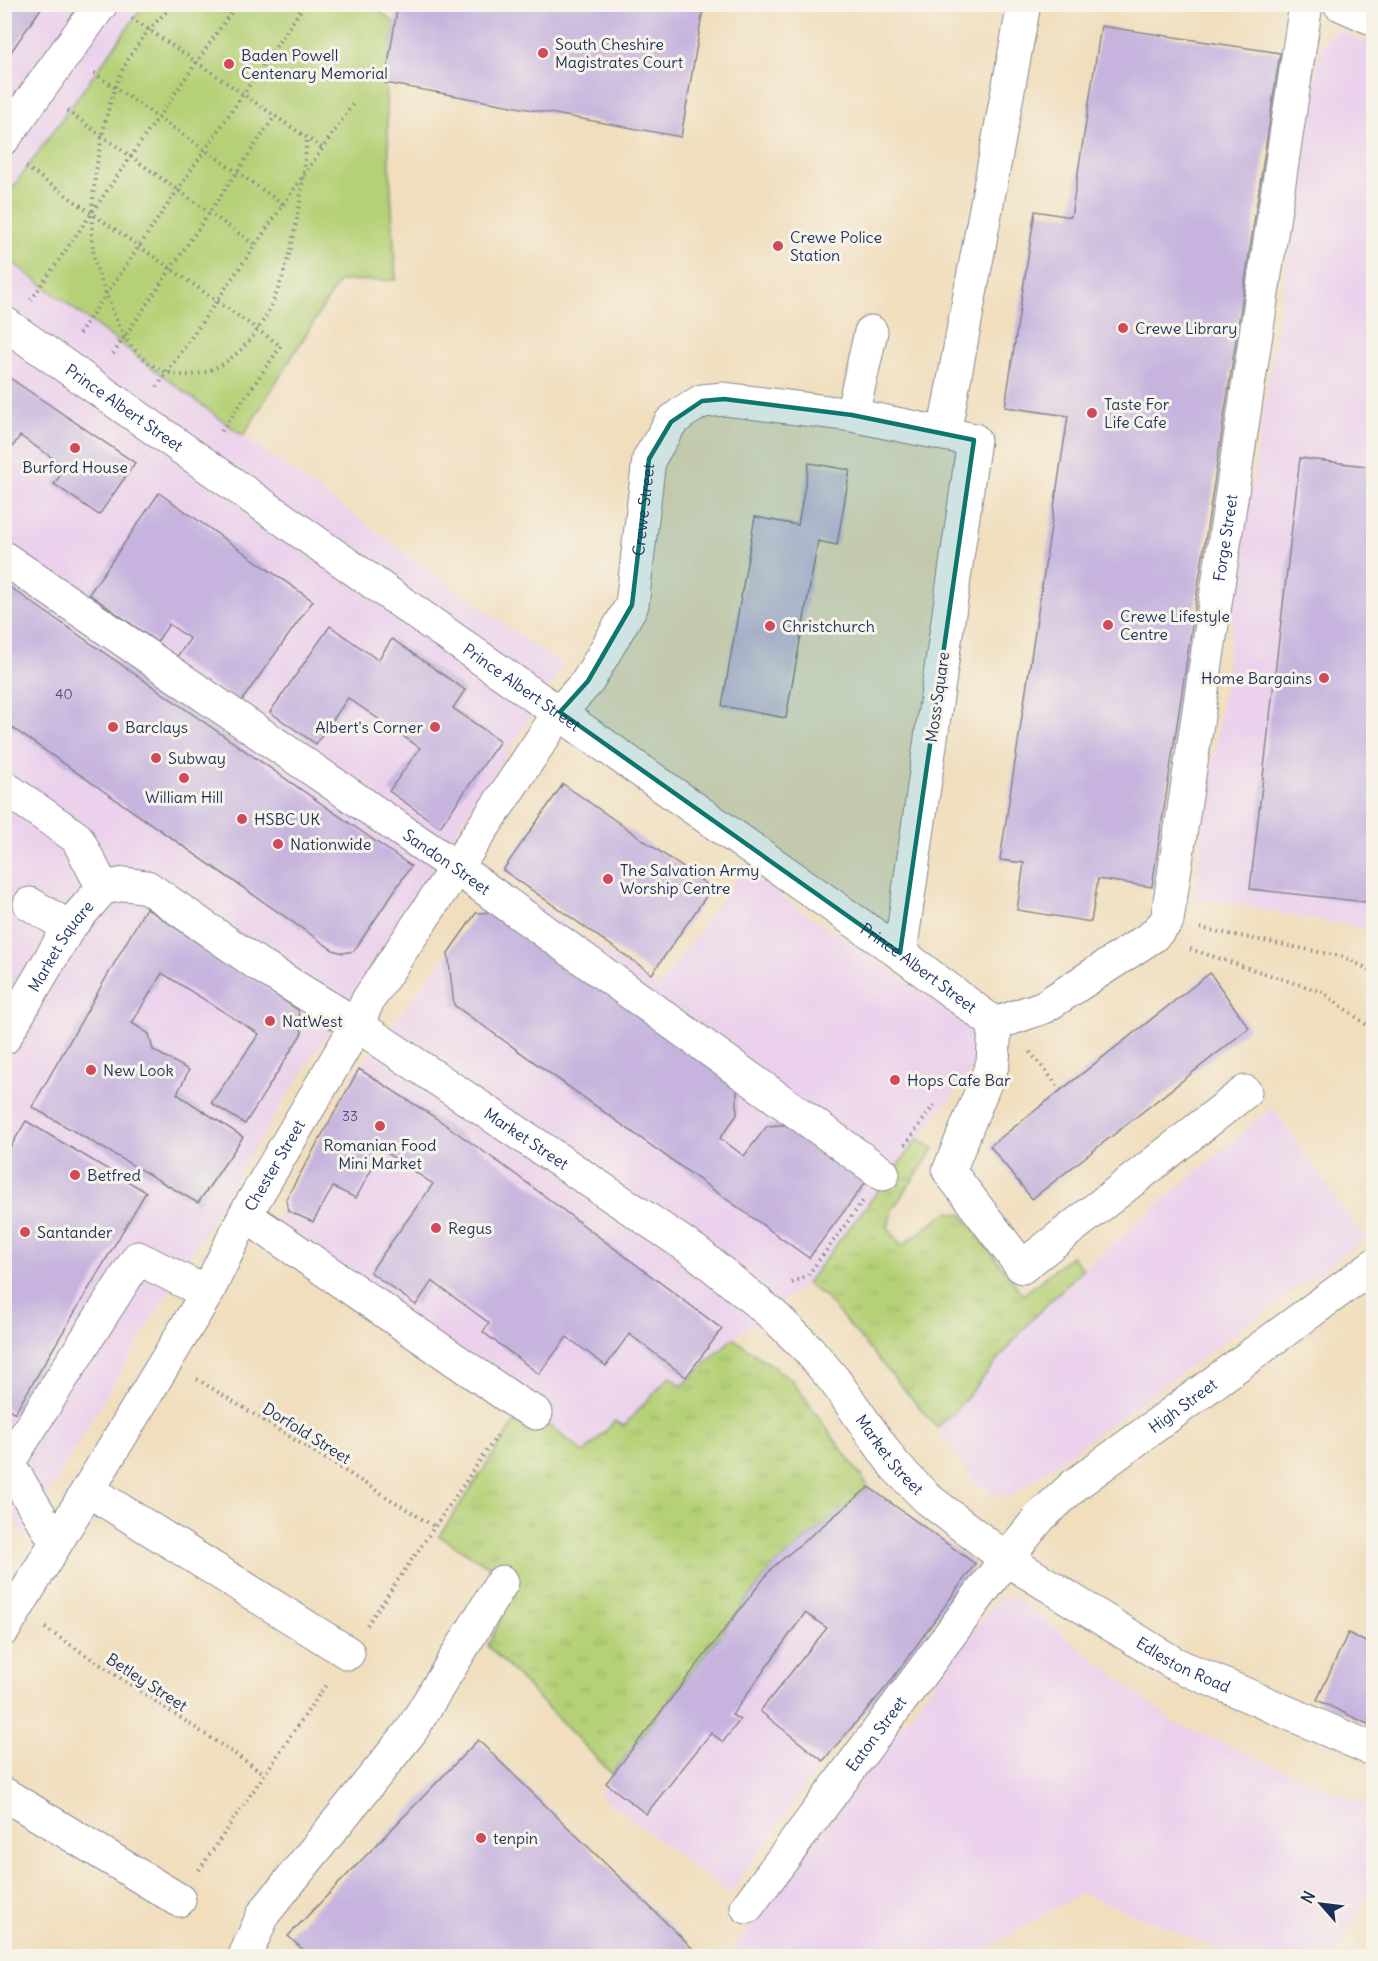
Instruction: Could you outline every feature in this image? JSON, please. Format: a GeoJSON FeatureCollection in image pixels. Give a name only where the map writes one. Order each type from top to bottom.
{"type":"FeatureCollection","features":[{"type":"Feature","properties":{"kind":"street"},"geometry":{"type":"LineString","coordinates":[[4,138],[101,4]]}},
{"type":"Feature","properties":{"kind":"street","name":"Moss Square"},"geometry":{"type":"LineString","coordinates":[[900,953],[959,437],[1024,4]]}},
{"type":"Feature","properties":{"kind":"street","name":"Forge Street"},"geometry":{"type":"LineString","coordinates":[[1160,929],[1306,4]]}},
{"type":"Feature","properties":{"kind":"street"},"geometry":{"type":"LineString","coordinates":[[1340,4],[1374,19]]}},
{"type":"Feature","properties":{"kind":"street","name":"Prince Albert Street"},"geometry":{"type":"LineString","coordinates":[[8,325],[560,712],[900,953],[995,1024]]}},
{"type":"Feature","properties":{"kind":"street"},"geometry":{"type":"LineString","coordinates":[[852,415],[872,332]]}},
{"type":"Feature","properties":{"kind":"street","name":"Crewe Street"},"geometry":{"type":"LineString","coordinates":[[560,712],[588,681],[632,605],[649,459],[672,422],[702,401],[723,399],[852,415],[959,437]]}},
{"type":"Feature","properties":{"kind":"street","name":"Sandon Street"},"geometry":{"type":"LineString","coordinates":[[4,558],[458,869],[883,1174]]}},
{"type":"Feature","properties":{"kind":"street","name":"Chester Street"},"geometry":{"type":"LineString","coordinates":[[10,1619],[207,1293],[245,1215],[357,1025],[368,1000],[458,869],[560,712]]}},
{"type":"Feature","properties":{"kind":"street"},"geometry":{"type":"LineString","coordinates":[[4,787],[78,838],[103,888]]}},
{"type":"Feature","properties":{"kind":"street","name":"Market Street"},"geometry":{"type":"LineString","coordinates":[[103,888],[125,884],[147,887],[260,966],[357,1025],[696,1252],[773,1315],[836,1381],[895,1466],[928,1499],[1005,1559]]}},
{"type":"Feature","properties":{"kind":"street","name":"Market Square"},"geometry":{"type":"LineString","coordinates":[[4,1038],[69,927],[103,888]]}},
{"type":"Feature","properties":{"kind":"street"},"geometry":{"type":"LineString","coordinates":[[30,904],[69,927]]}},
{"type":"Feature","properties":{"kind":"street"},"geometry":{"type":"LineString","coordinates":[[1160,929],[1044,1007],[995,1024],[993,1063],[949,1171],[1022,1267],[1245,1092]]}},
{"type":"Feature","properties":{"kind":"street"},"geometry":{"type":"LineString","coordinates":[[245,1215],[519,1404],[536,1413]]}},
{"type":"Feature","properties":{"kind":"street"},"geometry":{"type":"LineString","coordinates":[[56,1542],[8,1463],[138,1258],[207,1293]]}},
{"type":"Feature","properties":{"kind":"street","name":"High Street"},"geometry":{"type":"LineString","coordinates":[[1005,1559],[1040,1517],[1076,1484],[1374,1265]]}},
{"type":"Feature","properties":{"kind":"street"},"geometry":{"type":"LineString","coordinates":[[87,1490],[348,1653]]}},
{"type":"Feature","properties":{"kind":"street","name":"Edleston Road"},"geometry":{"type":"LineString","coordinates":[[1005,1559],[1175,1664],[1374,1750]]}},
{"type":"Feature","properties":{"kind":"street","name":"Eaton Street"},"geometry":{"type":"LineString","coordinates":[[747,1907],[1005,1559]]}},
{"type":"Feature","properties":{"kind":"street"},"geometry":{"type":"LineString","coordinates":[[244,1956],[264,1913],[411,1731],[501,1582]]}},
{"type":"Feature","properties":{"kind":"street"},"geometry":{"type":"LineString","coordinates":[[4,1794],[179,1900]]}},
{"type":"Feature","properties":{"kind":"path"},"geometry":{"type":"LineString","coordinates":[[175,4],[149,30],[130,57],[115,88],[103,137],[92,213],[93,250],[106,294],[124,337],[135,351],[167,373],[190,376],[215,369],[238,351],[278,293],[298,225],[307,138]]}},
{"type":"Feature","properties":{"kind":"path"},"geometry":{"type":"LineString","coordinates":[[8,325],[92,213],[237,4]]}},
{"type":"Feature","properties":{"kind":"path"},"geometry":{"type":"LineString","coordinates":[[59,361],[305,4]]}},
{"type":"Feature","properties":{"kind":"path"},"geometry":{"type":"LineString","coordinates":[[131,17],[322,148]]}},
{"type":"Feature","properties":{"kind":"path"},"geometry":{"type":"LineString","coordinates":[[66,53],[283,204]]}},
{"type":"Feature","properties":{"kind":"path"},"geometry":{"type":"LineString","coordinates":[[38,91],[255,245]]}},
{"type":"Feature","properties":{"kind":"path"},"geometry":{"type":"LineString","coordinates":[[138,416],[353,104]]}},
{"type":"Feature","properties":{"kind":"path"},"geometry":{"type":"LineString","coordinates":[[92,385],[275,116]]}},
{"type":"Feature","properties":{"kind":"path"},"geometry":{"type":"LineString","coordinates":[[24,165],[281,346],[201,461]]}},
{"type":"Feature","properties":{"kind":"path"},"geometry":{"type":"LineString","coordinates":[[1160,929],[1344,957],[1374,972]]}},
{"type":"Feature","properties":{"kind":"path"},"geometry":{"type":"LineString","coordinates":[[1160,929],[1322,992],[1374,1030]]}},
{"type":"Feature","properties":{"kind":"path","name":"Dorfold Street"},"geometry":{"type":"LineString","coordinates":[[166,1360],[435,1527]]}},
{"type":"Feature","properties":{"kind":"path","name":"Betley Street"},"geometry":{"type":"LineString","coordinates":[[10,1619],[265,1774]]}},
{"type":"Feature","properties":{"kind":"highlighted area"},"geometry":{"type":"Polygon","coordinates":[[[724,399],[852,415],[974,440],[900,953],[560,712],[588,681],[632,605],[649,459],[671,422],[685,411],[702,401],[724,399]]]}},
{"type":"Feature","properties":{"kind":"shaded area"},"geometry":{"type":"Polygon","coordinates":[[[5,5],[144,5],[9,193],[5,208],[5,5]]]}},
{"type":"Feature","properties":{"kind":"shaded area"},"geometry":{"type":"Polygon","coordinates":[[[1338,28],[1374,47],[1373,930],[1194,897],[1250,498],[1320,48],[1338,28]]]}},
{"type":"Feature","properties":{"kind":"shaded area"},"geometry":{"type":"Polygon","coordinates":[[[4,257],[243,436],[563,666],[260,1139],[22,1537],[4,1492],[4,1439],[8,1424],[4,1421],[4,257]]]}},
{"type":"Feature","properties":{"kind":"shaded area"},"geometry":{"type":"Polygon","coordinates":[[[743,870],[962,1020],[986,1052],[806,1284],[733,1338],[682,1386],[670,1376],[624,1426],[615,1421],[584,1453],[553,1428],[521,1413],[267,1249],[286,1199],[359,1069],[448,953],[476,913],[497,876],[658,987],[743,870]]]}},
{"type":"Feature","properties":{"kind":"shaded area"},"geometry":{"type":"Polygon","coordinates":[[[1272,1107],[1365,1239],[1009,1498],[977,1485],[937,1428],[951,1416],[1033,1318],[1083,1269],[1272,1107]]]}},
{"type":"Feature","properties":{"kind":"shaded area"},"geometry":{"type":"Polygon","coordinates":[[[869,1487],[975,1564],[888,1685],[822,1634],[760,1710],[823,1761],[730,1894],[599,1795],[612,1774],[772,1568],[869,1487]]]}},
{"type":"Feature","properties":{"kind":"shaded area"},"geometry":{"type":"Polygon","coordinates":[[[1016,1597],[1173,1722],[1373,1808],[1373,1882],[1337,1956],[1235,1956],[1082,1893],[975,1956],[741,1956],[734,1947],[998,1599],[1016,1597]]]}},
{"type":"Feature","properties":{"kind":"green space"},"geometry":{"type":"Polygon","coordinates":[[[144,5],[372,5],[395,23],[385,83],[396,280],[339,281],[243,436],[5,257],[5,208],[9,193],[144,5]]]}},
{"type":"Feature","properties":{"kind":"green space"},"geometry":{"type":"Polygon","coordinates":[[[918,1139],[934,1149],[892,1210],[888,1228],[901,1246],[948,1212],[963,1215],[1023,1295],[1071,1256],[1083,1269],[1033,1318],[951,1416],[937,1428],[825,1297],[806,1284],[918,1139]]]}},
{"type":"Feature","properties":{"kind":"green space"},"geometry":{"type":"Polygon","coordinates":[[[733,1338],[792,1380],[869,1487],[772,1568],[612,1774],[488,1646],[518,1584],[439,1536],[521,1413],[553,1428],[584,1453],[615,1421],[624,1426],[670,1376],[682,1386],[733,1338]]]}},
{"type":"Feature","properties":{"kind":"building"},"geometry":{"type":"Polygon","coordinates":[[[4,4],[44,4],[4,62],[4,4]]]}},
{"type":"Feature","properties":{"kind":"building","name":"South Cheshire Magistrates Court"},"geometry":{"type":"Polygon","coordinates":[[[398,4],[704,4],[681,137],[385,83],[398,4]]]}},
{"type":"Feature","properties":{"kind":"building","name":"Crewe Lifestyle Centre"},"geometry":{"type":"Polygon","coordinates":[[[1101,26],[1280,53],[1152,887],[1098,879],[1091,922],[1017,910],[1024,863],[1000,860],[1068,416],[1005,407],[1035,211],[1071,217],[1101,26]]]}},
{"type":"Feature","properties":{"kind":"building","name":"Burford House"},"geometry":{"type":"Polygon","coordinates":[[[4,374],[135,463],[99,515],[54,484],[66,467],[20,436],[4,459],[4,374]]]}},
{"type":"Feature","properties":{"kind":"building","name":"Home Bargains"},"geometry":{"type":"Polygon","coordinates":[[[1300,458],[1374,467],[1374,903],[1250,889],[1300,458]]]}},
{"type":"Feature","properties":{"kind":"building","name":"Christchurch"},"geometry":{"type":"Polygon","coordinates":[[[809,463],[850,470],[837,545],[818,541],[786,718],[722,706],[755,517],[798,525],[809,463]]]}},
{"type":"Feature","properties":{"kind":"building"},"geometry":{"type":"Polygon","coordinates":[[[159,493],[313,601],[240,703],[176,658],[190,639],[169,624],[157,642],[89,594],[159,493]]]}},
{"type":"Feature","properties":{"kind":"building"},"geometry":{"type":"Polygon","coordinates":[[[4,583],[411,866],[354,951],[343,953],[333,950],[4,722],[4,583]]]}},
{"type":"Feature","properties":{"kind":"building","name":"Albert's Corner"},"geometry":{"type":"Polygon","coordinates":[[[330,626],[378,660],[392,639],[465,690],[453,708],[500,741],[440,827],[389,791],[420,748],[348,698],[316,744],[270,712],[330,626]]]}},
{"type":"Feature","properties":{"kind":"building","name":"The Salvation Army Worship Centre"},"geometry":{"type":"Polygon","coordinates":[[[563,784],[712,888],[652,974],[503,870],[563,784]]]}},
{"type":"Feature","properties":{"kind":"building"},"geometry":{"type":"Polygon","coordinates":[[[146,908],[298,1010],[302,1033],[245,1124],[211,1103],[259,1034],[162,973],[132,1023],[149,1034],[153,1050],[189,1070],[177,1094],[243,1137],[198,1203],[32,1107],[146,908]]]}},
{"type":"Feature","properties":{"kind":"building"},"geometry":{"type":"Polygon","coordinates":[[[499,912],[737,1083],[737,1115],[720,1138],[744,1156],[767,1126],[796,1124],[869,1178],[809,1258],[454,1005],[448,953],[476,913],[499,912]]]}},
{"type":"Feature","properties":{"kind":"building"},"geometry":{"type":"Polygon","coordinates":[[[1210,973],[1249,1028],[1032,1199],[990,1146],[1210,973]]]}},
{"type":"Feature","properties":{"kind":"building"},"geometry":{"type":"Polygon","coordinates":[[[359,1069],[436,1118],[511,1171],[722,1329],[686,1377],[629,1334],[606,1366],[567,1337],[539,1374],[483,1332],[489,1323],[432,1281],[416,1305],[370,1272],[433,1184],[382,1150],[356,1198],[333,1187],[313,1222],[288,1211],[286,1199],[359,1069]]]}},
{"type":"Feature","properties":{"kind":"building"},"geometry":{"type":"Polygon","coordinates":[[[26,1121],[146,1192],[15,1413],[4,1406],[4,1158],[26,1121]]]}},
{"type":"Feature","properties":{"kind":"building"},"geometry":{"type":"Polygon","coordinates":[[[869,1487],[975,1564],[888,1685],[823,1761],[760,1711],[827,1628],[805,1613],[732,1715],[740,1720],[723,1742],[711,1733],[646,1814],[606,1783],[772,1568],[869,1487]]]}},
{"type":"Feature","properties":{"kind":"building"},"geometry":{"type":"Polygon","coordinates":[[[1348,1633],[1374,1646],[1374,1727],[1317,1700],[1348,1633]]]}},
{"type":"Feature","properties":{"kind":"building","name":"tenpin"},"geometry":{"type":"Polygon","coordinates":[[[478,1740],[700,1956],[310,1956],[288,1936],[478,1740]]]}},
{"type":"Feature","properties":{"kind":"place","name":"South Cheshire Magistrates Court"},"geometry":{"type":"Point","coordinates":[543,53]}},
{"type":"Feature","properties":{"kind":"place","name":"Baden Powell Centenary Memorial"},"geometry":{"type":"Point","coordinates":[229,64]}},
{"type":"Feature","properties":{"kind":"place","name":"Crewe Police Station"},"geometry":{"type":"Point","coordinates":[778,246]}},
{"type":"Feature","properties":{"kind":"place","name":"Crewe Library"},"geometry":{"type":"Point","coordinates":[1123,328]}},
{"type":"Feature","properties":{"kind":"place","name":"Taste For Life Cafe"},"geometry":{"type":"Point","coordinates":[1092,413]}},
{"type":"Feature","properties":{"kind":"place","name":"Burford House"},"geometry":{"type":"Point","coordinates":[75,448]}},
{"type":"Feature","properties":{"kind":"place","name":"Crewe Lifestyle Centre"},"geometry":{"type":"Point","coordinates":[1108,625]}},
{"type":"Feature","properties":{"kind":"place","name":"Christchurch"},"geometry":{"type":"Point","coordinates":[770,626]}},
{"type":"Feature","properties":{"kind":"place","name":"Home Bargains"},"geometry":{"type":"Point","coordinates":[1324,678]}},
{"type":"Feature","properties":{"kind":"place","name":"Barclays"},"geometry":{"type":"Point","coordinates":[113,727]}},
{"type":"Feature","properties":{"kind":"place","name":"Albert's Corner"},"geometry":{"type":"Point","coordinates":[435,727]}},
{"type":"Feature","properties":{"kind":"place","name":"Subway"},"geometry":{"type":"Point","coordinates":[156,758]}},
{"type":"Feature","properties":{"kind":"place","name":"William Hill"},"geometry":{"type":"Point","coordinates":[184,778]}},
{"type":"Feature","properties":{"kind":"place","name":"HSBC UK"},"geometry":{"type":"Point","coordinates":[242,819]}},
{"type":"Feature","properties":{"kind":"place","name":"Nationwide"},"geometry":{"type":"Point","coordinates":[278,844]}},
{"type":"Feature","properties":{"kind":"place","name":"The Salvation Army Worship Centre"},"geometry":{"type":"Point","coordinates":[608,879]}},
{"type":"Feature","properties":{"kind":"place","name":"NatWest"},"geometry":{"type":"Point","coordinates":[270,1021]}},
{"type":"Feature","properties":{"kind":"place","name":"New Look"},"geometry":{"type":"Point","coordinates":[91,1070]}},
{"type":"Feature","properties":{"kind":"place","name":"Hops Cafe Bar"},"geometry":{"type":"Point","coordinates":[895,1080]}},
{"type":"Feature","properties":{"kind":"place","name":"Romanian Food Mini Market"},"geometry":{"type":"Point","coordinates":[380,1126]}},
{"type":"Feature","properties":{"kind":"place","name":"Betfred"},"geometry":{"type":"Point","coordinates":[75,1175]}},
{"type":"Feature","properties":{"kind":"place","name":"Regus"},"geometry":{"type":"Point","coordinates":[436,1228]}},
{"type":"Feature","properties":{"kind":"place","name":"Santander"},"geometry":{"type":"Point","coordinates":[25,1232]}},
{"type":"Feature","properties":{"kind":"place","name":"tenpin"},"geometry":{"type":"Point","coordinates":[481,1838]}}]}
